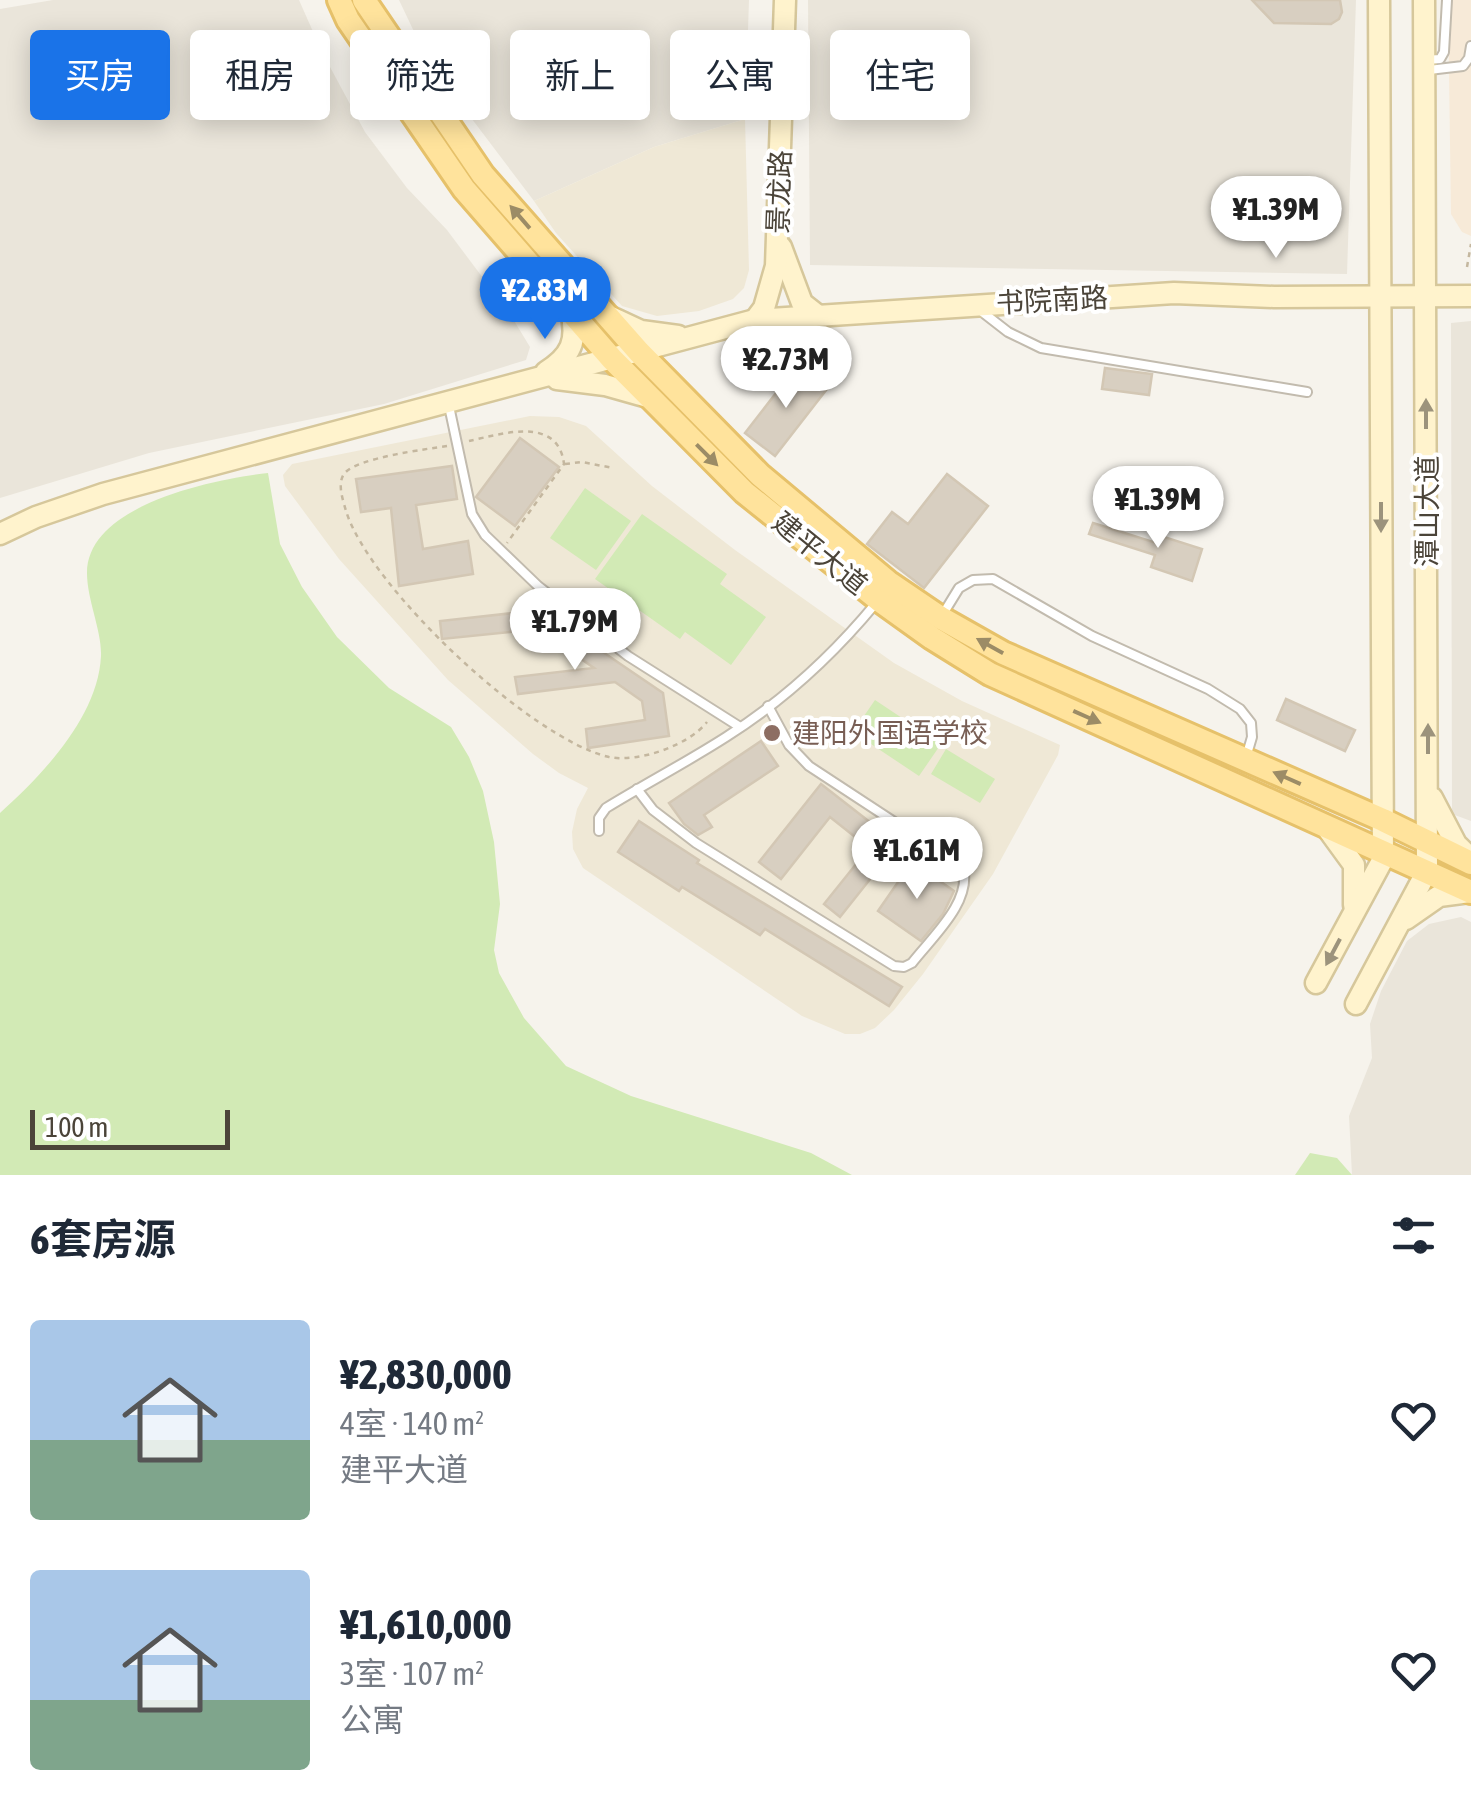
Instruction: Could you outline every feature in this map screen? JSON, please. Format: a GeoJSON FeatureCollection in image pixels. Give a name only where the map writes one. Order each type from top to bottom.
{"type":"FeatureCollection","features":[{"type":"Feature","properties":{"kind":"main road","name":"建平大道"},"geometry":{"type":"LineString","coordinates":[[338,0],[464,189],[612,359],[744,492],[879,600],[990,674],[1471,892]]}},
{"type":"Feature","properties":{"kind":"main road","name":"建平大道"},"geometry":{"type":"LineString","coordinates":[[364,0],[483,175],[639,352],[760,475],[888,582],[1002,654],[1471,861]]}},
{"type":"Feature","properties":{"kind":"main road","name":"景龙路"},"geometry":{"type":"LineString","coordinates":[[755,320],[770,291],[778,236],[786,0]]}},
{"type":"Feature","properties":{"kind":"main road","name":"潭山大道"},"geometry":{"type":"LineString","coordinates":[[1316,983],[1382,859],[1383,850],[1378,0]]}},
{"type":"Feature","properties":{"kind":"main road","name":"潭山大道"},"geometry":{"type":"LineString","coordinates":[[1356,1004],[1428,871],[1424,0]]}},
{"type":"Feature","properties":{"kind":"main road"},"geometry":{"type":"LineString","coordinates":[[778,236],[802,304],[816,314]]}},
{"type":"Feature","properties":{"kind":"main road"},"geometry":{"type":"LineString","coordinates":[[1426,290],[1469,275]]}},
{"type":"Feature","properties":{"kind":"main road","name":"书院南路"},"geometry":{"type":"LineString","coordinates":[[0,534],[102,494],[755,320],[1273,286],[1426,290]]}},
{"type":"Feature","properties":{"kind":"main road"},"geometry":{"type":"LineString","coordinates":[[1426,290],[1471,296]]}},
{"type":"Feature","properties":{"kind":"main road"},"geometry":{"type":"LineString","coordinates":[[535,378],[570,352],[575,328],[571,312]]}},
{"type":"Feature","properties":{"kind":"main road"},"geometry":{"type":"LineString","coordinates":[[605,314],[641,332],[695,336]]}},
{"type":"Feature","properties":{"kind":"main road"},"geometry":{"type":"LineString","coordinates":[[678,392],[666,371],[667,358],[695,336]]}},
{"type":"Feature","properties":{"kind":"main road"},"geometry":{"type":"LineString","coordinates":[[535,378],[591,382],[651,398]]}},
{"type":"Feature","properties":{"kind":"main road"},"geometry":{"type":"LineString","coordinates":[[1335,799],[1359,799],[1372,790],[1383,766]]}},
{"type":"Feature","properties":{"kind":"main road"},"geometry":{"type":"LineString","coordinates":[[1428,791],[1456,844],[1471,861]]}},
{"type":"Feature","properties":{"kind":"main road"},"geometry":{"type":"LineString","coordinates":[[1322,822],[1354,865],[1354,912]]}},
{"type":"Feature","properties":{"kind":"main road"},"geometry":{"type":"LineString","coordinates":[[1397,927],[1439,896],[1471,892]]}},
{"type":"Feature","properties":{"kind":"lane"},"geometry":{"type":"LineString","coordinates":[[1424,65],[1440,59],[1444,52],[1447,0]]}},
{"type":"Feature","properties":{"kind":"lane"},"geometry":{"type":"LineString","coordinates":[[1424,65],[1460,68],[1468,61],[1471,46]]}},
{"type":"Feature","properties":{"kind":"lane"},"geometry":{"type":"LineString","coordinates":[[974,305],[1008,332],[1040,348],[1307,392]]}},
{"type":"Feature","properties":{"kind":"lane"},"geometry":{"type":"LineString","coordinates":[[448,404],[472,514],[502,550],[538,586],[628,656],[740,727]]}},
{"type":"Feature","properties":{"kind":"lane"},"geometry":{"type":"LineString","coordinates":[[941,618],[959,588],[973,580],[994,579],[1092,636],[1208,689],[1240,708],[1250,723],[1252,737],[1244,759]]}},
{"type":"Feature","properties":{"kind":"lane"},"geometry":{"type":"LineString","coordinates":[[599,831],[599,818],[606,808],[768,706],[845,640],[879,600]]}},
{"type":"Feature","properties":{"kind":"lane"},"geometry":{"type":"LineString","coordinates":[[636,789],[653,810],[696,843],[789,902],[894,966],[904,967],[912,962],[962,897],[967,880],[963,866],[809,766],[790,745],[768,706]]}},
{"type":"Feature","properties":{"kind":"path"},"geometry":{"type":"LineString","coordinates":[[1469,275],[1471,244]]}},
{"type":"Feature","properties":{"kind":"path"},"geometry":{"type":"LineString","coordinates":[[564,464],[559,448],[538,431],[506,433],[366,462],[347,470],[342,478],[344,504],[357,538],[426,628],[526,712],[570,740],[622,758],[666,748],[702,728],[714,712]]}},
{"type":"Feature","properties":{"kind":"path"},"geometry":{"type":"LineString","coordinates":[[502,550],[564,464],[582,462],[613,468]]}},
{"type":"Feature","properties":{"kind":"shaded area"},"geometry":{"type":"Polygon","coordinates":[[[53,0],[299,0],[312,30],[190,30],[190,120],[330,120],[330,67],[350,104],[350,120],[359,120],[407,188],[447,230],[510,314],[530,347],[526,360],[384,404],[149,453],[0,498],[0,9],[53,0]]]}},
{"type":"Feature","properties":{"kind":"shaded area"},"geometry":{"type":"Polygon","coordinates":[[[399,0],[749,0],[748,30],[670,30],[670,120],[742,120],[654,147],[534,201],[473,120],[490,120],[490,30],[413,30],[399,0]]]}},
{"type":"Feature","properties":{"kind":"shaded area"},"geometry":{"type":"Polygon","coordinates":[[[808,0],[1356,0],[1347,274],[810,265],[808,0]]]}},
{"type":"Feature","properties":{"kind":"shaded area"},"geometry":{"type":"Polygon","coordinates":[[[1448,0],[1471,0],[1471,236],[1462,232],[1451,214],[1448,0]]]}},
{"type":"Feature","properties":{"kind":"shaded area"},"geometry":{"type":"Polygon","coordinates":[[[745,120],[749,270],[744,288],[733,299],[699,311],[657,316],[622,306],[556,233],[534,201],[654,147],[745,120]]]}},
{"type":"Feature","properties":{"kind":"shaded area"},"geometry":{"type":"Polygon","coordinates":[[[1471,321],[1471,821],[1452,814],[1451,323],[1471,321]]]}},
{"type":"Feature","properties":{"kind":"shaded area","name":"建阳外国语学校"},"geometry":{"type":"Polygon","coordinates":[[[530,416],[559,417],[586,426],[652,486],[735,550],[894,663],[962,701],[1060,745],[993,874],[923,974],[875,1028],[845,1034],[802,1016],[583,868],[573,849],[572,832],[577,809],[588,788],[533,754],[448,680],[339,559],[285,486],[283,475],[292,464],[530,416]]]}},
{"type":"Feature","properties":{"kind":"shaded area"},"geometry":{"type":"Polygon","coordinates":[[[1461,917],[1471,922],[1471,1175],[1352,1175],[1349,1116],[1372,1058],[1370,1024],[1381,991],[1407,941],[1429,924],[1461,917]]]}},
{"type":"Feature","properties":{"kind":"green space"},"geometry":{"type":"Polygon","coordinates":[[[268,473],[280,544],[302,587],[337,637],[389,688],[451,727],[469,757],[483,791],[494,842],[500,904],[494,950],[499,973],[524,1018],[566,1066],[631,1096],[811,1153],[852,1175],[0,1175],[0,813],[66,743],[98,679],[99,636],[87,573],[93,549],[108,529],[158,499],[218,481],[268,473]]]}},
{"type":"Feature","properties":{"kind":"green space"},"geometry":{"type":"Polygon","coordinates":[[[585,488],[631,521],[596,570],[550,538],[585,488]]]}},
{"type":"Feature","properties":{"kind":"green space"},"geometry":{"type":"Polygon","coordinates":[[[642,514],[727,574],[720,584],[766,617],[731,665],[685,632],[680,639],[595,579],[642,514]]]}},
{"type":"Feature","properties":{"kind":"green space"},"geometry":{"type":"Polygon","coordinates":[[[875,700],[941,744],[919,776],[853,732],[875,700]]]}},
{"type":"Feature","properties":{"kind":"green space"},"geometry":{"type":"Polygon","coordinates":[[[946,749],[995,779],[980,803],[931,774],[946,749]]]}},
{"type":"Feature","properties":{"kind":"green space"},"geometry":{"type":"Polygon","coordinates":[[[1310,1153],[1337,1158],[1352,1175],[1295,1175],[1310,1153]]]}},
{"type":"Feature","properties":{"kind":"building"},"geometry":{"type":"Polygon","coordinates":[[[1252,0],[1340,0],[1342,12],[1331,24],[1274,23],[1252,0]]]}},
{"type":"Feature","properties":{"kind":"building"},"geometry":{"type":"Polygon","coordinates":[[[797,366],[827,389],[775,456],[745,433],[797,366]]]}},
{"type":"Feature","properties":{"kind":"building"},"geometry":{"type":"Polygon","coordinates":[[[1105,368],[1152,374],[1149,395],[1102,389],[1105,368]]]}},
{"type":"Feature","properties":{"kind":"building"},"geometry":{"type":"Polygon","coordinates":[[[520,438],[559,467],[515,526],[476,497],[520,438]]]}},
{"type":"Feature","properties":{"kind":"building"},"geometry":{"type":"Polygon","coordinates":[[[452,466],[457,499],[416,505],[423,549],[468,541],[473,574],[399,586],[391,508],[361,512],[356,479],[452,466]]]}},
{"type":"Feature","properties":{"kind":"building"},"geometry":{"type":"Polygon","coordinates":[[[947,474],[988,506],[924,588],[867,544],[892,512],[908,524],[947,474]]]}},
{"type":"Feature","properties":{"kind":"building"},"geometry":{"type":"Polygon","coordinates":[[[1093,523],[1156,543],[1158,535],[1202,549],[1192,581],[1151,567],[1155,555],[1089,534],[1093,523]]]}},
{"type":"Feature","properties":{"kind":"building"},"geometry":{"type":"Polygon","coordinates":[[[541,610],[663,693],[669,736],[588,748],[586,729],[645,720],[642,701],[615,682],[518,694],[515,677],[594,668],[538,629],[442,639],[440,621],[541,610]]]}},
{"type":"Feature","properties":{"kind":"building"},"geometry":{"type":"Polygon","coordinates":[[[1286,699],[1355,730],[1345,751],[1277,720],[1286,699]]]}},
{"type":"Feature","properties":{"kind":"building"},"geometry":{"type":"Polygon","coordinates":[[[761,741],[778,766],[704,815],[712,827],[698,835],[684,824],[669,803],[761,741]]]}},
{"type":"Feature","properties":{"kind":"building"},"geometry":{"type":"Polygon","coordinates":[[[821,784],[898,844],[840,917],[824,904],[869,848],[830,817],[781,879],[759,862],[821,784]]]}},
{"type":"Feature","properties":{"kind":"building"},"geometry":{"type":"Polygon","coordinates":[[[639,821],[699,860],[697,863],[902,987],[889,1006],[765,929],[760,935],[618,852],[639,821]]]}},
{"type":"Feature","properties":{"kind":"building"},"geometry":{"type":"Polygon","coordinates":[[[912,862],[954,891],[943,914],[921,941],[878,911],[912,862]]]}},
{"type":"Feature","properties":{"kind":"place","name":"建阳外国语学校"},"geometry":{"type":"Point","coordinates":[772,733]}}]}
